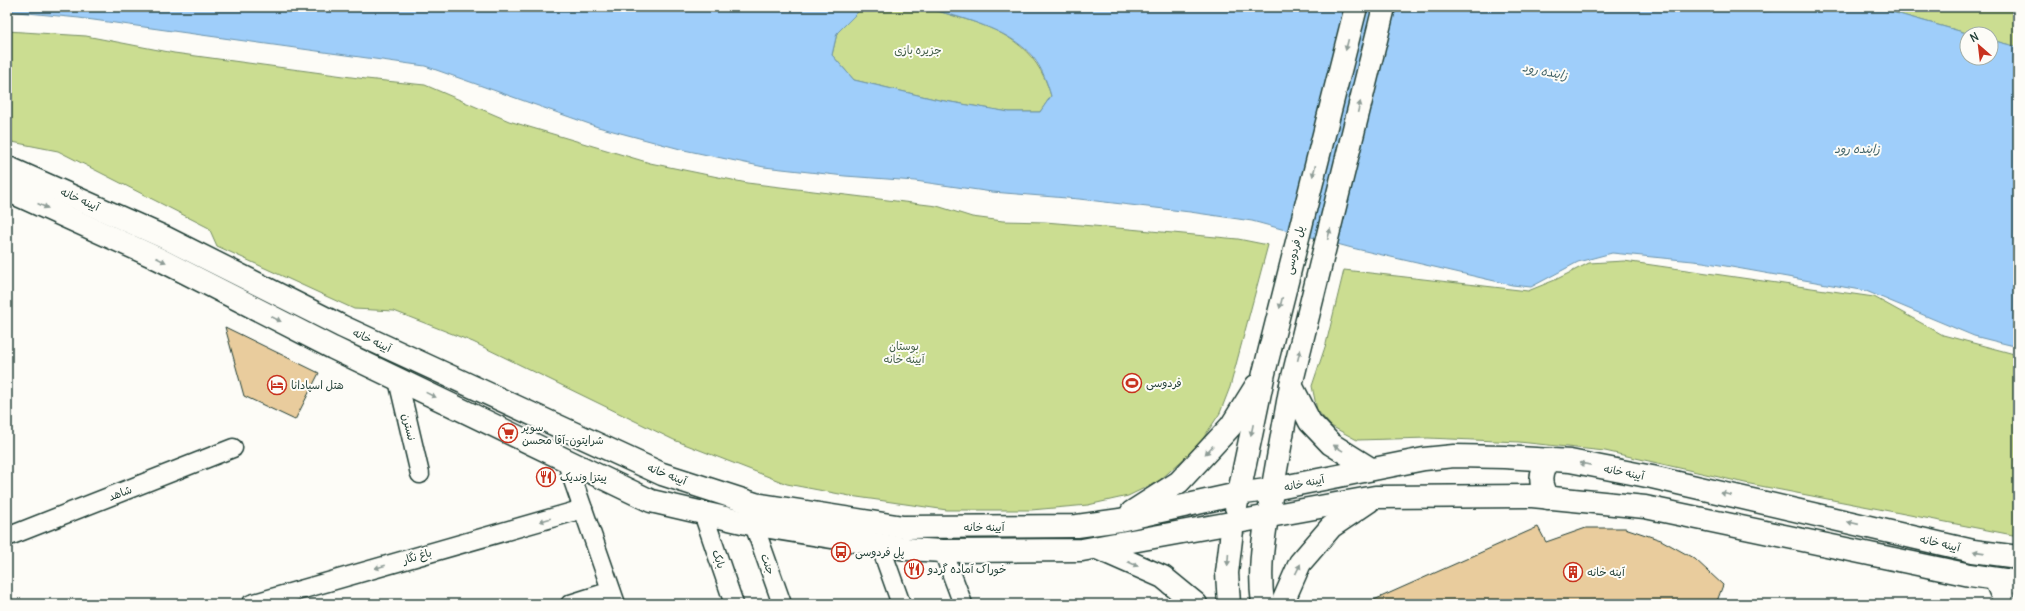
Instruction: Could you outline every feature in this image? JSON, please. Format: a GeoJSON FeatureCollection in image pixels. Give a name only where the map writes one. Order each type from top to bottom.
{"type":"FeatureCollection","features":[{"type":"Feature","properties":{"kind":"main road","name":"پل فردوسی"},"geometry":{"type":"LineString","coordinates":[[1229,604],[1227,574],[1238,494],[1264,373],[1290,265],[1356,7]]}},
{"type":"Feature","properties":{"kind":"main road"},"geometry":{"type":"LineString","coordinates":[[1263,604],[1260,577],[1261,551],[1291,385],[1384,7]]}},
{"type":"Feature","properties":{"kind":"main road","name":"آیینه خانه"},"geometry":{"type":"LineString","coordinates":[[7,169],[11,169],[166,238],[341,326],[662,474],[755,504],[903,527],[1077,526],[1120,520],[1238,494],[1273,489],[1424,459],[1454,456],[1504,457],[1570,462],[1652,477],[1973,551],[2018,557]]}},
{"type":"Feature","properties":{"kind":"main road","name":"آیینه خانه"},"geometry":{"type":"LineString","coordinates":[[7,190],[159,258],[398,380],[651,501],[754,525],[880,545],[943,552],[1082,550],[1375,497],[1532,496],[1645,507],[1995,579],[2018,582]]}},
{"type":"Feature","properties":{"kind":"main road"},"geometry":{"type":"LineString","coordinates":[[1120,520],[1179,482],[1231,426],[1264,373]]}},
{"type":"Feature","properties":{"kind":"main road"},"geometry":{"type":"LineString","coordinates":[[1291,385],[1310,422],[1331,444],[1371,469]]}},
{"type":"Feature","properties":{"kind":"main road"},"geometry":{"type":"LineString","coordinates":[[1548,498],[1544,492],[1541,479],[1545,466],[1549,460]]}},
{"type":"Feature","properties":{"kind":"main road"},"geometry":{"type":"LineString","coordinates":[[1282,604],[1300,563],[1331,527],[1375,497]]}},
{"type":"Feature","properties":{"kind":"main road"},"geometry":{"type":"LineString","coordinates":[[1097,548],[1163,577],[1196,604]]}},
{"type":"Feature","properties":{"kind":"main road"},"geometry":{"type":"LineString","coordinates":[[1995,579],[2006,604]]}},
{"type":"Feature","properties":{"kind":"street","name":"نسترن"},"geometry":{"type":"LineString","coordinates":[[398,380],[420,474]]}},
{"type":"Feature","properties":{"kind":"street","name":"شاهد"},"geometry":{"type":"LineString","coordinates":[[7,537],[233,448]]}},
{"type":"Feature","properties":{"kind":"street"},"geometry":{"type":"LineString","coordinates":[[566,460],[614,597],[570,604]]}},
{"type":"Feature","properties":{"kind":"street","name":"باغ نگار"},"geometry":{"type":"LineString","coordinates":[[251,604],[583,509]]}},
{"type":"Feature","properties":{"kind":"street","name":"بابک"},"geometry":{"type":"LineString","coordinates":[[703,513],[734,604]]}},
{"type":"Feature","properties":{"kind":"street","name":"جنت"},"geometry":{"type":"LineString","coordinates":[[754,525],[782,604]]}},
{"type":"Feature","properties":{"kind":"street"},"geometry":{"type":"LineString","coordinates":[[880,545],[901,604]]}},
{"type":"Feature","properties":{"kind":"street"},"geometry":{"type":"LineString","coordinates":[[943,552],[962,604]]}},
{"type":"Feature","properties":{"kind":"green space","name":"جزیره بازی"},"geometry":{"type":"Polygon","coordinates":[[[863,7],[921,7],[933,9],[971,21],[1002,34],[1027,52],[1037,64],[1045,78],[1051,96],[1040,112],[1009,112],[939,100],[854,80],[832,55],[837,33],[863,7]]]}},
{"type":"Feature","properties":{"kind":"green space"},"geometry":{"type":"Polygon","coordinates":[[[1742,7],[1781,7],[1772,11],[1762,12],[1751,11],[1742,7]]]}},
{"type":"Feature","properties":{"kind":"green space"},"geometry":{"type":"Polygon","coordinates":[[[1874,7],[2018,7],[2018,47],[1999,42],[1999,26],[1959,26],[1959,31],[1874,7]]]}},
{"type":"Feature","properties":{"kind":"green space","name":"بوستان آیینه خانه"},"geometry":{"type":"Polygon","coordinates":[[[7,31],[86,36],[174,53],[366,79],[425,85],[509,121],[650,163],[747,183],[937,206],[972,217],[1003,221],[1045,222],[1129,229],[1238,239],[1268,245],[1230,387],[1220,413],[1198,446],[1159,481],[1128,496],[1088,505],[1031,510],[947,510],[850,496],[787,484],[674,440],[473,342],[394,311],[354,309],[217,246],[209,228],[58,151],[7,141],[7,31]]]}},
{"type":"Feature","properties":{"kind":"green space"},"geometry":{"type":"Polygon","coordinates":[[[1624,261],[1874,297],[1943,335],[2018,355],[2018,536],[1745,483],[1605,451],[1519,442],[1428,438],[1357,440],[1331,426],[1317,410],[1312,386],[1326,344],[1344,270],[1528,291],[1555,280],[1589,263],[1624,261]]]}},
{"type":"Feature","properties":{"kind":"water","name":"زاینده رود"},"geometry":{"type":"Polygon","coordinates":[[[7,7],[863,7],[837,33],[832,55],[854,80],[939,100],[1009,112],[1040,112],[1051,96],[1042,70],[1033,57],[1023,47],[1011,38],[982,25],[923,7],[1742,7],[1752,11],[1767,12],[1781,7],[1874,7],[1959,31],[1959,66],[1999,66],[1999,42],[2018,47],[2018,347],[1974,336],[1866,291],[1703,262],[1612,253],[1578,262],[1531,287],[1512,285],[1352,248],[1252,221],[1079,199],[992,192],[915,181],[845,176],[764,167],[684,150],[598,127],[425,66],[79,18],[7,11],[7,7]]]}},
{"type":"Feature","properties":{"kind":"building","name":"هتل اسپادانا"},"geometry":{"type":"Polygon","coordinates":[[[225,327],[319,373],[295,420],[244,396],[225,327]]]}},
{"type":"Feature","properties":{"kind":"building","name":"آینه خانه"},"geometry":{"type":"Polygon","coordinates":[[[1538,527],[1546,542],[1586,528],[1625,528],[1661,540],[1695,559],[1723,585],[1716,604],[1365,604],[1538,527]]]}},
{"type":"Feature","properties":{"kind":"place","name":"فردوسی"},"geometry":{"type":"Point","coordinates":[1132,383]}},
{"type":"Feature","properties":{"kind":"place","name":"هتل اسپادانا"},"geometry":{"type":"Point","coordinates":[277,385]}},
{"type":"Feature","properties":{"kind":"place","name":"سوپر شرایتون-آقا محسن"},"geometry":{"type":"Point","coordinates":[508,433]}},
{"type":"Feature","properties":{"kind":"place","name":"پیتزا وندیک"},"geometry":{"type":"Point","coordinates":[546,477]}},
{"type":"Feature","properties":{"kind":"place","name":"پل فردوسی"},"geometry":{"type":"Point","coordinates":[841,552]}},
{"type":"Feature","properties":{"kind":"place","name":"خوراک آماده گردو"},"geometry":{"type":"Point","coordinates":[914,569]}},
{"type":"Feature","properties":{"kind":"place","name":"آینه خانه"},"geometry":{"type":"Point","coordinates":[1573,572]}}]}
